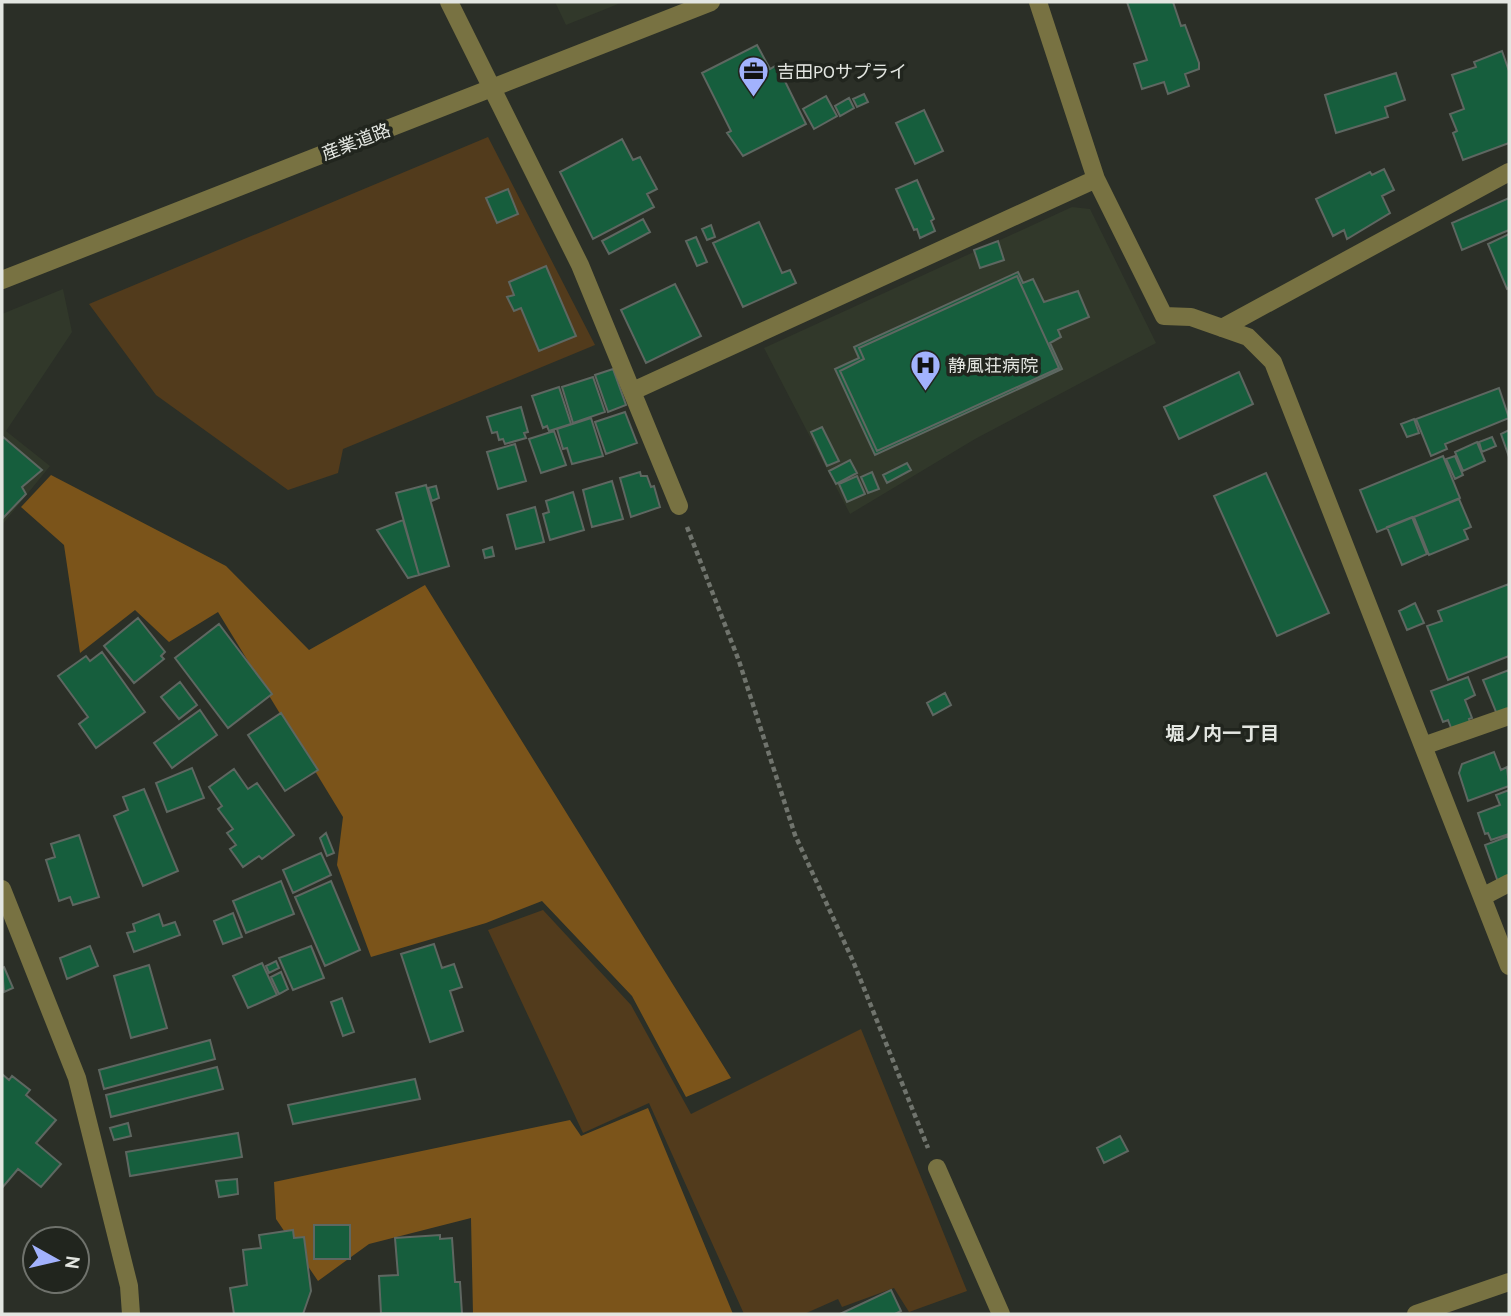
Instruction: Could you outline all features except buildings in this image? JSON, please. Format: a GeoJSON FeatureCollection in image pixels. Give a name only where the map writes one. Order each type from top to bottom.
{"type":"FeatureCollection","features":[{"type":"Feature","properties":{"kind":"street"},"geometry":{"type":"LineString","coordinates":[[449,2],[580,265],[680,506]]}},
{"type":"Feature","properties":{"kind":"street","name":"産業道路"},"geometry":{"type":"LineString","coordinates":[[2,280],[710,2]]}},
{"type":"Feature","properties":{"kind":"street"},"geometry":{"type":"LineString","coordinates":[[1038,2],[1097,179],[1164,316],[1191,317],[1248,337],[1273,362],[1509,966]]}},
{"type":"Feature","properties":{"kind":"street"},"geometry":{"type":"LineString","coordinates":[[1222,328],[1509,172]]}},
{"type":"Feature","properties":{"kind":"street"},"geometry":{"type":"LineString","coordinates":[[633,391],[1097,179]]}},
{"type":"Feature","properties":{"kind":"street"},"geometry":{"type":"LineString","coordinates":[[1423,746],[1509,716]]}},
{"type":"Feature","properties":{"kind":"street"},"geometry":{"type":"LineString","coordinates":[[1482,897],[1509,883]]}},
{"type":"Feature","properties":{"kind":"street"},"geometry":{"type":"LineString","coordinates":[[2,889],[77,1078],[129,1286],[131,1314]]}},
{"type":"Feature","properties":{"kind":"street"},"geometry":{"type":"LineString","coordinates":[[937,1168],[1001,1314]]}},
{"type":"Feature","properties":{"kind":"street"},"geometry":{"type":"LineString","coordinates":[[1416,1314],[1509,1282]]}},
{"type":"Feature","properties":{"kind":"path"},"geometry":{"type":"LineString","coordinates":[[680,506],[739,660],[795,835],[853,961],[937,1168]]}},
{"type":"Feature","properties":{"kind":"shaded area"},"geometry":{"type":"Polygon","coordinates":[[[555,2],[623,2],[566,25],[555,2]]]}},
{"type":"Feature","properties":{"kind":"shaded area"},"geometry":{"type":"Polygon","coordinates":[[[488,137],[595,345],[343,449],[338,473],[288,490],[156,395],[89,304],[488,137]]]}},
{"type":"Feature","properties":{"kind":"shaded area","name":"静風荘病院"},"geometry":{"type":"Polygon","coordinates":[[[1072,207],[1090,209],[1156,343],[975,439],[850,514],[764,348],[1072,207]]]}},
{"type":"Feature","properties":{"kind":"shaded area"},"geometry":{"type":"Polygon","coordinates":[[[63,289],[72,332],[6,431],[50,466],[2,525],[2,314],[63,289]]]}},
{"type":"Feature","properties":{"kind":"shaded area"},"geometry":{"type":"Polygon","coordinates":[[[51,475],[226,566],[309,650],[425,585],[731,1078],[686,1097],[632,996],[542,901],[486,923],[371,957],[337,865],[343,817],[218,612],[169,642],[135,610],[80,653],[64,545],[21,507],[51,475]]]}},
{"type":"Feature","properties":{"kind":"shaded area"},"geometry":{"type":"Polygon","coordinates":[[[543,910],[631,1005],[691,1114],[861,1029],[967,1291],[909,1312],[894,1288],[842,1307],[838,1299],[804,1314],[744,1314],[649,1103],[583,1133],[488,930],[543,910]]]}},
{"type":"Feature","properties":{"kind":"shaded area"},"geometry":{"type":"Polygon","coordinates":[[[648,1108],[733,1314],[473,1314],[471,1218],[369,1244],[318,1281],[276,1219],[274,1182],[570,1120],[581,1136],[648,1108]]]}},
{"type":"Feature","properties":{"kind":"place","name":"吉田POサプライ"},"geometry":{"type":"Point","coordinates":[754,99]}},
{"type":"Feature","properties":{"kind":"place","name":"静風荘病院"},"geometry":{"type":"Point","coordinates":[925,393]}},
{"type":"Feature","properties":{"kind":"district","name":"堀ノ内一丁目"},"geometry":{"type":"Point","coordinates":[1222,733]}}]}
